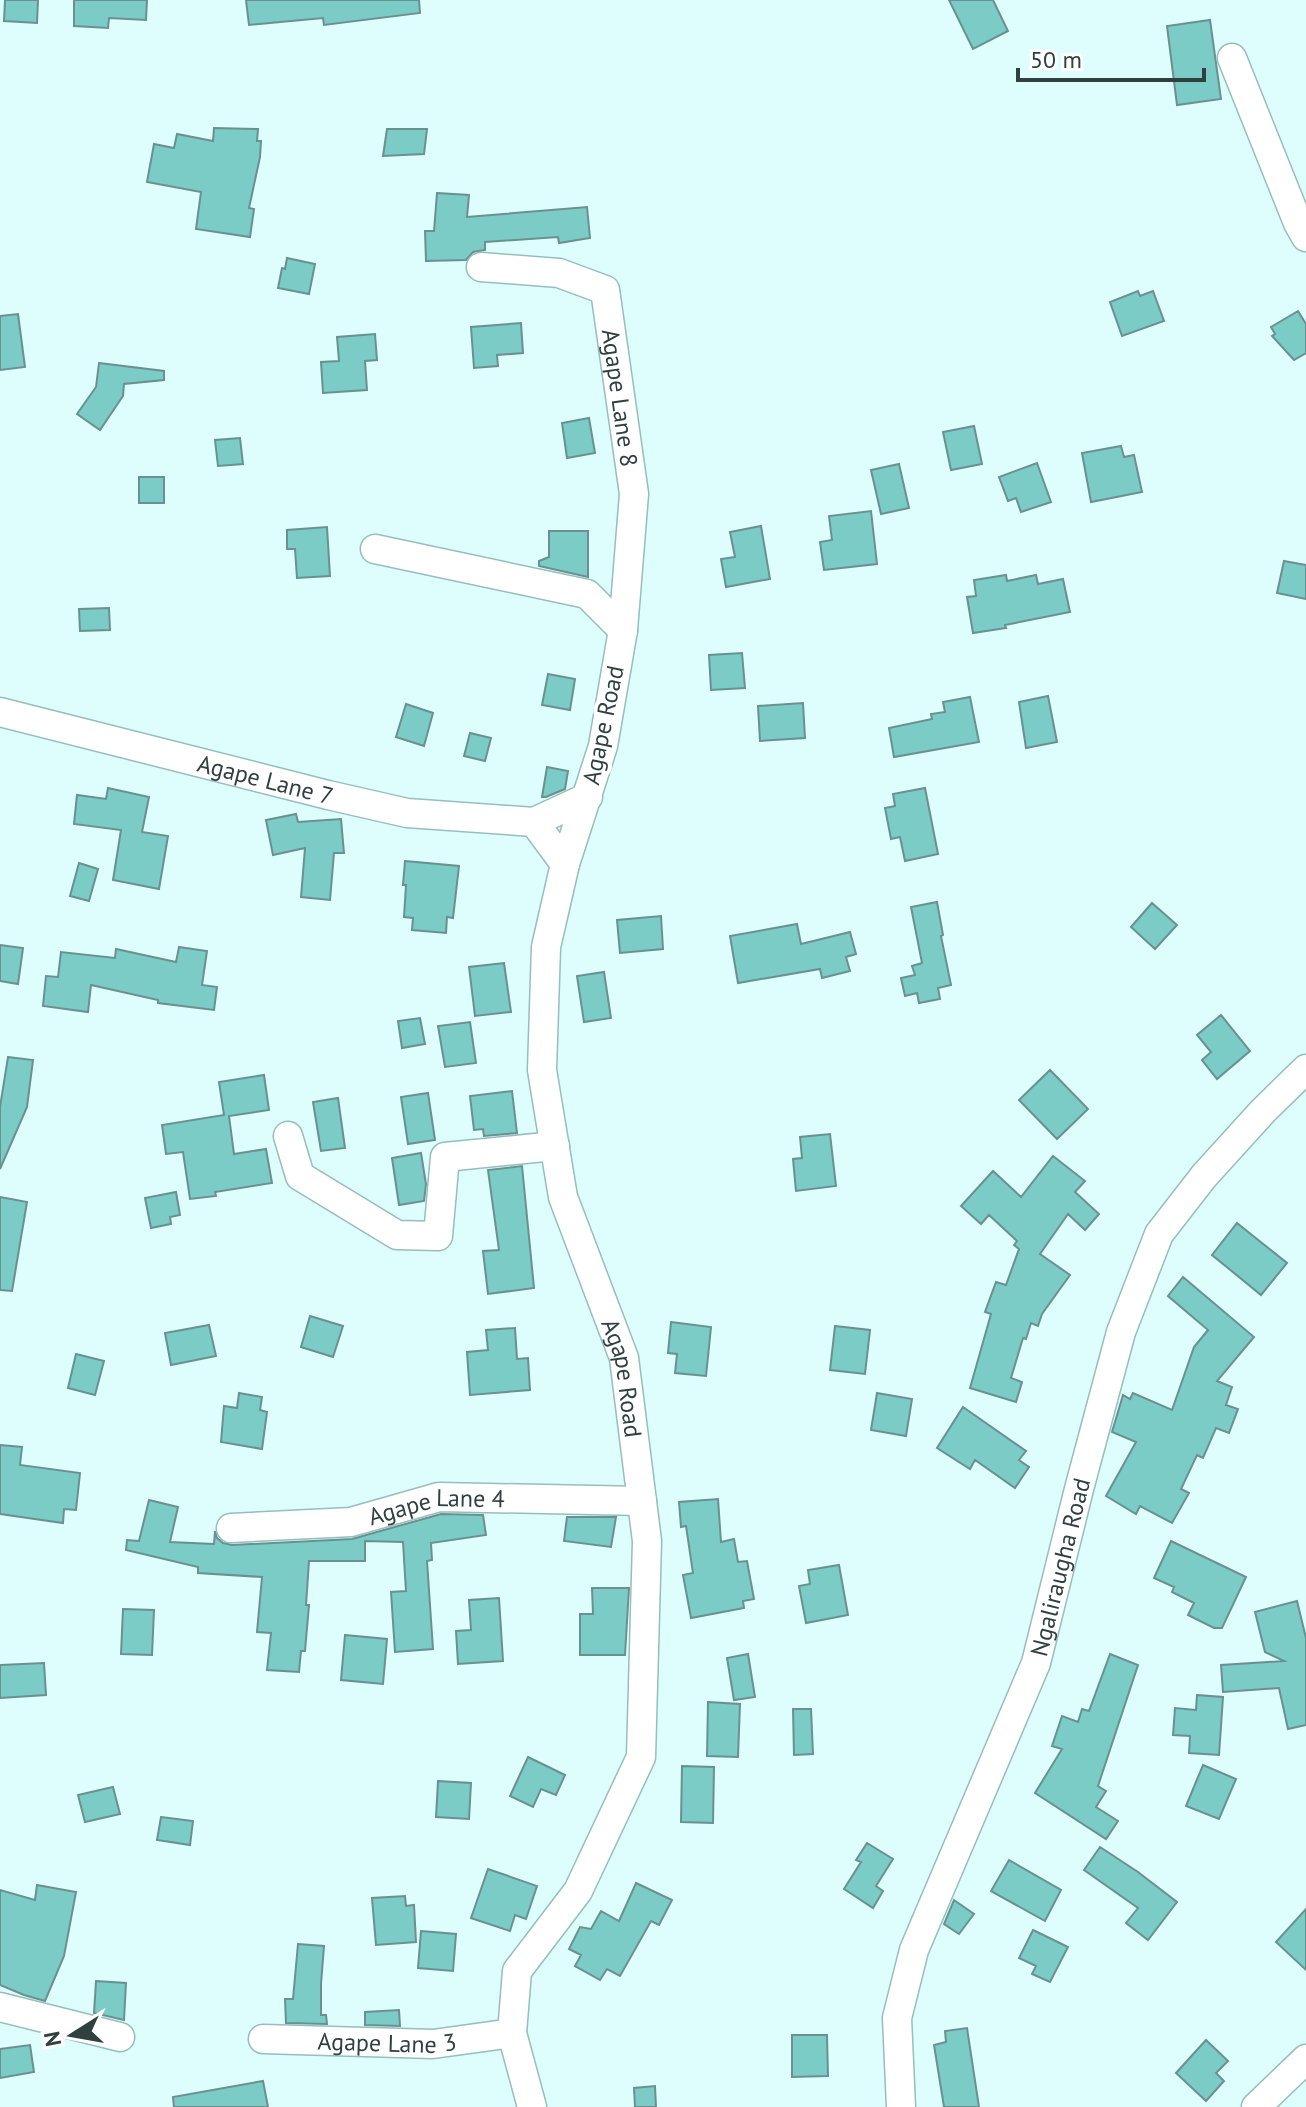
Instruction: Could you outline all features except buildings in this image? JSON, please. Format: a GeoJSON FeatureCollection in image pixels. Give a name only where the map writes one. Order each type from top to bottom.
{"type":"FeatureCollection","features":[{"type":"Feature","properties":{"kind":"street"},"geometry":{"type":"LineString","coordinates":[[1232,58],[1306,237]]}},
{"type":"Feature","properties":{"kind":"street","name":"Agape Lane 8"},"geometry":{"type":"LineString","coordinates":[[481,267],[559,273],[605,290],[634,494],[623,630]]}},
{"type":"Feature","properties":{"kind":"street"},"geometry":{"type":"LineString","coordinates":[[375,549],[587,594],[623,630]]}},
{"type":"Feature","properties":{"kind":"street","name":"Agape Road"},"geometry":{"type":"LineString","coordinates":[[532,2107],[512,2033],[517,1971],[578,1891],[641,1757],[647,1541],[624,1358],[563,1197],[542,1070],[546,947],[565,864],[603,746],[623,630]]}},
{"type":"Feature","properties":{"kind":"street","name":"Agape Lane 7"},"geometry":{"type":"LineString","coordinates":[[0,712],[407,813],[534,822],[588,797]]}},
{"type":"Feature","properties":{"kind":"street"},"geometry":{"type":"LineString","coordinates":[[534,822],[565,864]]}},
{"type":"Feature","properties":{"kind":"street","name":"Ngaliraugha Road"},"geometry":{"type":"LineString","coordinates":[[901,2107],[897,2018],[914,1950],[1036,1663],[1121,1332],[1159,1234],[1204,1176],[1306,1069]]}},
{"type":"Feature","properties":{"kind":"street"},"geometry":{"type":"LineString","coordinates":[[288,1136],[300,1176],[397,1235],[438,1236],[445,1157],[555,1146]]}},
{"type":"Feature","properties":{"kind":"street","name":"Agape Lane 4"},"geometry":{"type":"LineString","coordinates":[[231,1528],[351,1522],[439,1497],[642,1501]]}},
{"type":"Feature","properties":{"kind":"street"},"geometry":{"type":"LineString","coordinates":[[0,2007],[120,2037]]}},
{"type":"Feature","properties":{"kind":"street","name":"Agape Lane 3"},"geometry":{"type":"LineString","coordinates":[[263,2039],[433,2044],[512,2033]]}},
{"type":"Feature","properties":{"kind":"street"},"geometry":{"type":"LineString","coordinates":[[1256,2107],[1306,2059]]}}]}
